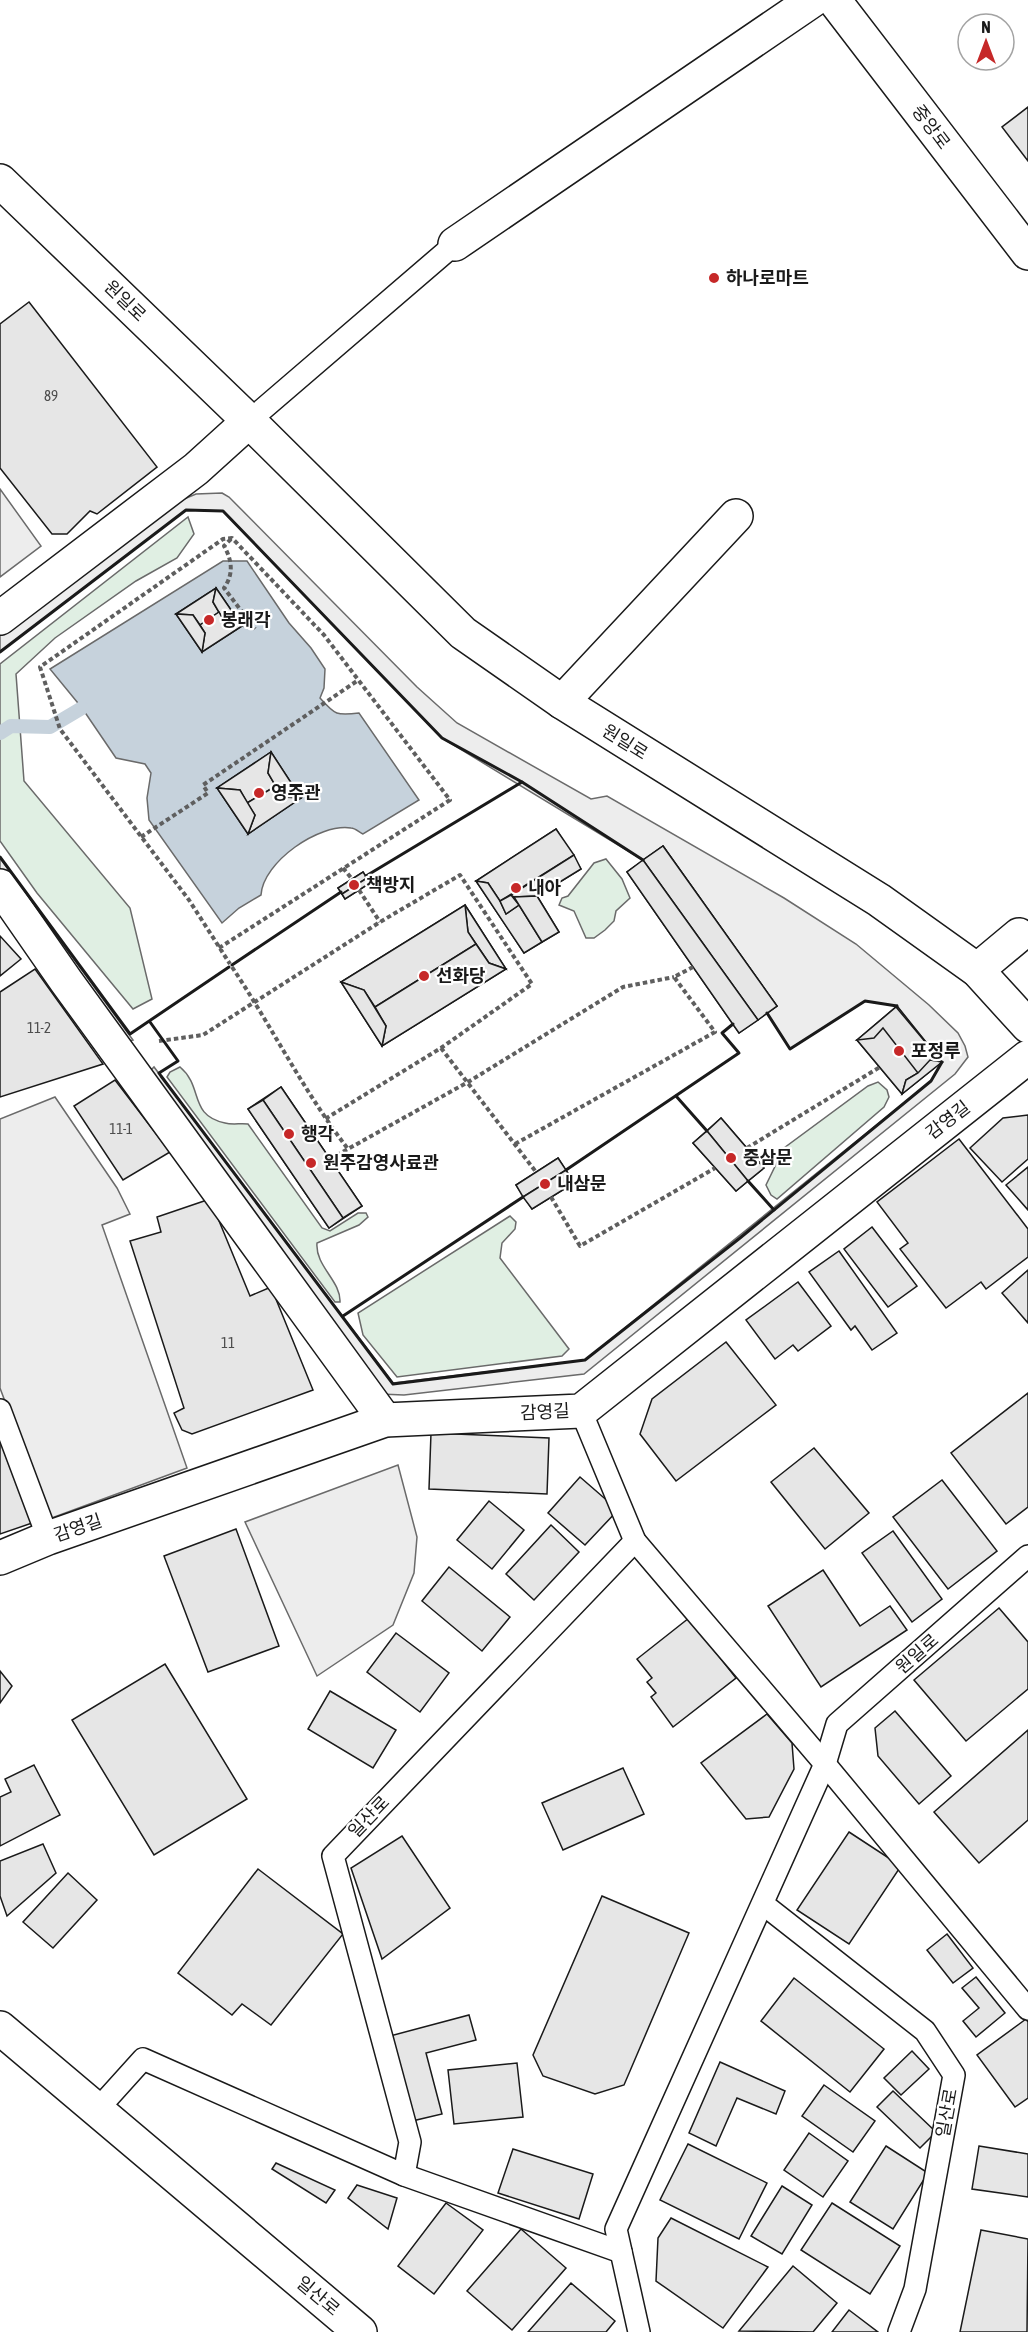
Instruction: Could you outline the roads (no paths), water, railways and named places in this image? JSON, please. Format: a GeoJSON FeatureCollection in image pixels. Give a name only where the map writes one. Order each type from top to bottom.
{"type":"FeatureCollection","features":[{"type":"Feature","properties":{"kind":"street"},"geometry":{"type":"LineString","coordinates":[[455,244],[813,0]]}},
{"type":"Feature","properties":{"kind":"street","name":"중앙로"},"geometry":{"type":"LineString","coordinates":[[834,0],[1028,253]]}},
{"type":"Feature","properties":{"kind":"street","name":"원일로"},"geometry":{"type":"LineString","coordinates":[[0,181],[249,421],[463,633],[562,702],[879,900],[977,970],[1028,1026]]}},
{"type":"Feature","properties":{"kind":"street"},"geometry":{"type":"LineString","coordinates":[[0,618],[196,469],[249,421]]}},
{"type":"Feature","properties":{"kind":"street"},"geometry":{"type":"LineString","coordinates":[[562,702],[736,516]]}},
{"type":"Feature","properties":{"kind":"street"},"geometry":{"type":"LineString","coordinates":[[0,886],[385,1420]]}},
{"type":"Feature","properties":{"kind":"street"},"geometry":{"type":"LineString","coordinates":[[977,970],[1019,935]]}},
{"type":"Feature","properties":{"kind":"street","name":"감영길"},"geometry":{"type":"LineString","coordinates":[[0,1558],[48,1538],[385,1420],[581,1410],[1028,1057]]}},
{"type":"Feature","properties":{"kind":"street","name":"일산로"},"geometry":{"type":"LineString","coordinates":[[0,2028],[360,2332]]}},
{"type":"Feature","properties":{"kind":"lane"},"geometry":{"type":"LineString","coordinates":[[249,421],[455,244]]}},
{"type":"Feature","properties":{"kind":"lane"},"geometry":{"type":"LineString","coordinates":[[0,1410],[48,1538]]}},
{"type":"Feature","properties":{"kind":"lane"},"geometry":{"type":"LineString","coordinates":[[581,1410],[635,1541],[825,1764],[1028,2009]]}},
{"type":"Feature","properties":{"kind":"lane","name":"일산로"},"geometry":{"type":"LineString","coordinates":[[404,2175],[410,2142],[333,1856],[635,1541]]}},
{"type":"Feature","properties":{"kind":"lane","name":"원일로"},"geometry":{"type":"LineString","coordinates":[[825,1764],[837,1724],[1028,1556]]}},
{"type":"Feature","properties":{"kind":"lane"},"geometry":{"type":"LineString","coordinates":[[639,2332],[616,2229],[825,1764]]}},
{"type":"Feature","properties":{"kind":"lane","name":"일산로"},"geometry":{"type":"LineString","coordinates":[[763,1904],[925,2031],[954,2075],[915,2289],[899,2332]]}},
{"type":"Feature","properties":{"kind":"lane"},"geometry":{"type":"LineString","coordinates":[[97,2110],[143,2059],[404,2175],[621,2252]]}},
{"type":"Feature","properties":{"kind":"waterway"},"geometry":{"type":"LineString","coordinates":[[0,733],[11,726],[50,727],[82,708]]}},
{"type":"Feature","properties":{"kind":"place","name":"하나로마트"},"geometry":{"type":"Point","coordinates":[714,278]}},
{"type":"Feature","properties":{"kind":"place","name":"봉래각"},"geometry":{"type":"Point","coordinates":[209,620]}},
{"type":"Feature","properties":{"kind":"place","name":"영주관"},"geometry":{"type":"Point","coordinates":[259,793]}},
{"type":"Feature","properties":{"kind":"place","name":"책방지"},"geometry":{"type":"Point","coordinates":[354,885]}},
{"type":"Feature","properties":{"kind":"place","name":"내아"},"geometry":{"type":"Point","coordinates":[516,888]}},
{"type":"Feature","properties":{"kind":"place","name":"선화당"},"geometry":{"type":"Point","coordinates":[424,976]}},
{"type":"Feature","properties":{"kind":"place","name":"포정루"},"geometry":{"type":"Point","coordinates":[899,1051]}},
{"type":"Feature","properties":{"kind":"place","name":"행각"},"geometry":{"type":"Point","coordinates":[289,1134]}},
{"type":"Feature","properties":{"kind":"place","name":"중삼문"},"geometry":{"type":"Point","coordinates":[731,1158]}},
{"type":"Feature","properties":{"kind":"place","name":"원주감영사료관"},"geometry":{"type":"Point","coordinates":[311,1163]}},
{"type":"Feature","properties":{"kind":"place","name":"내삼문"},"geometry":{"type":"Point","coordinates":[545,1184]}}]}
